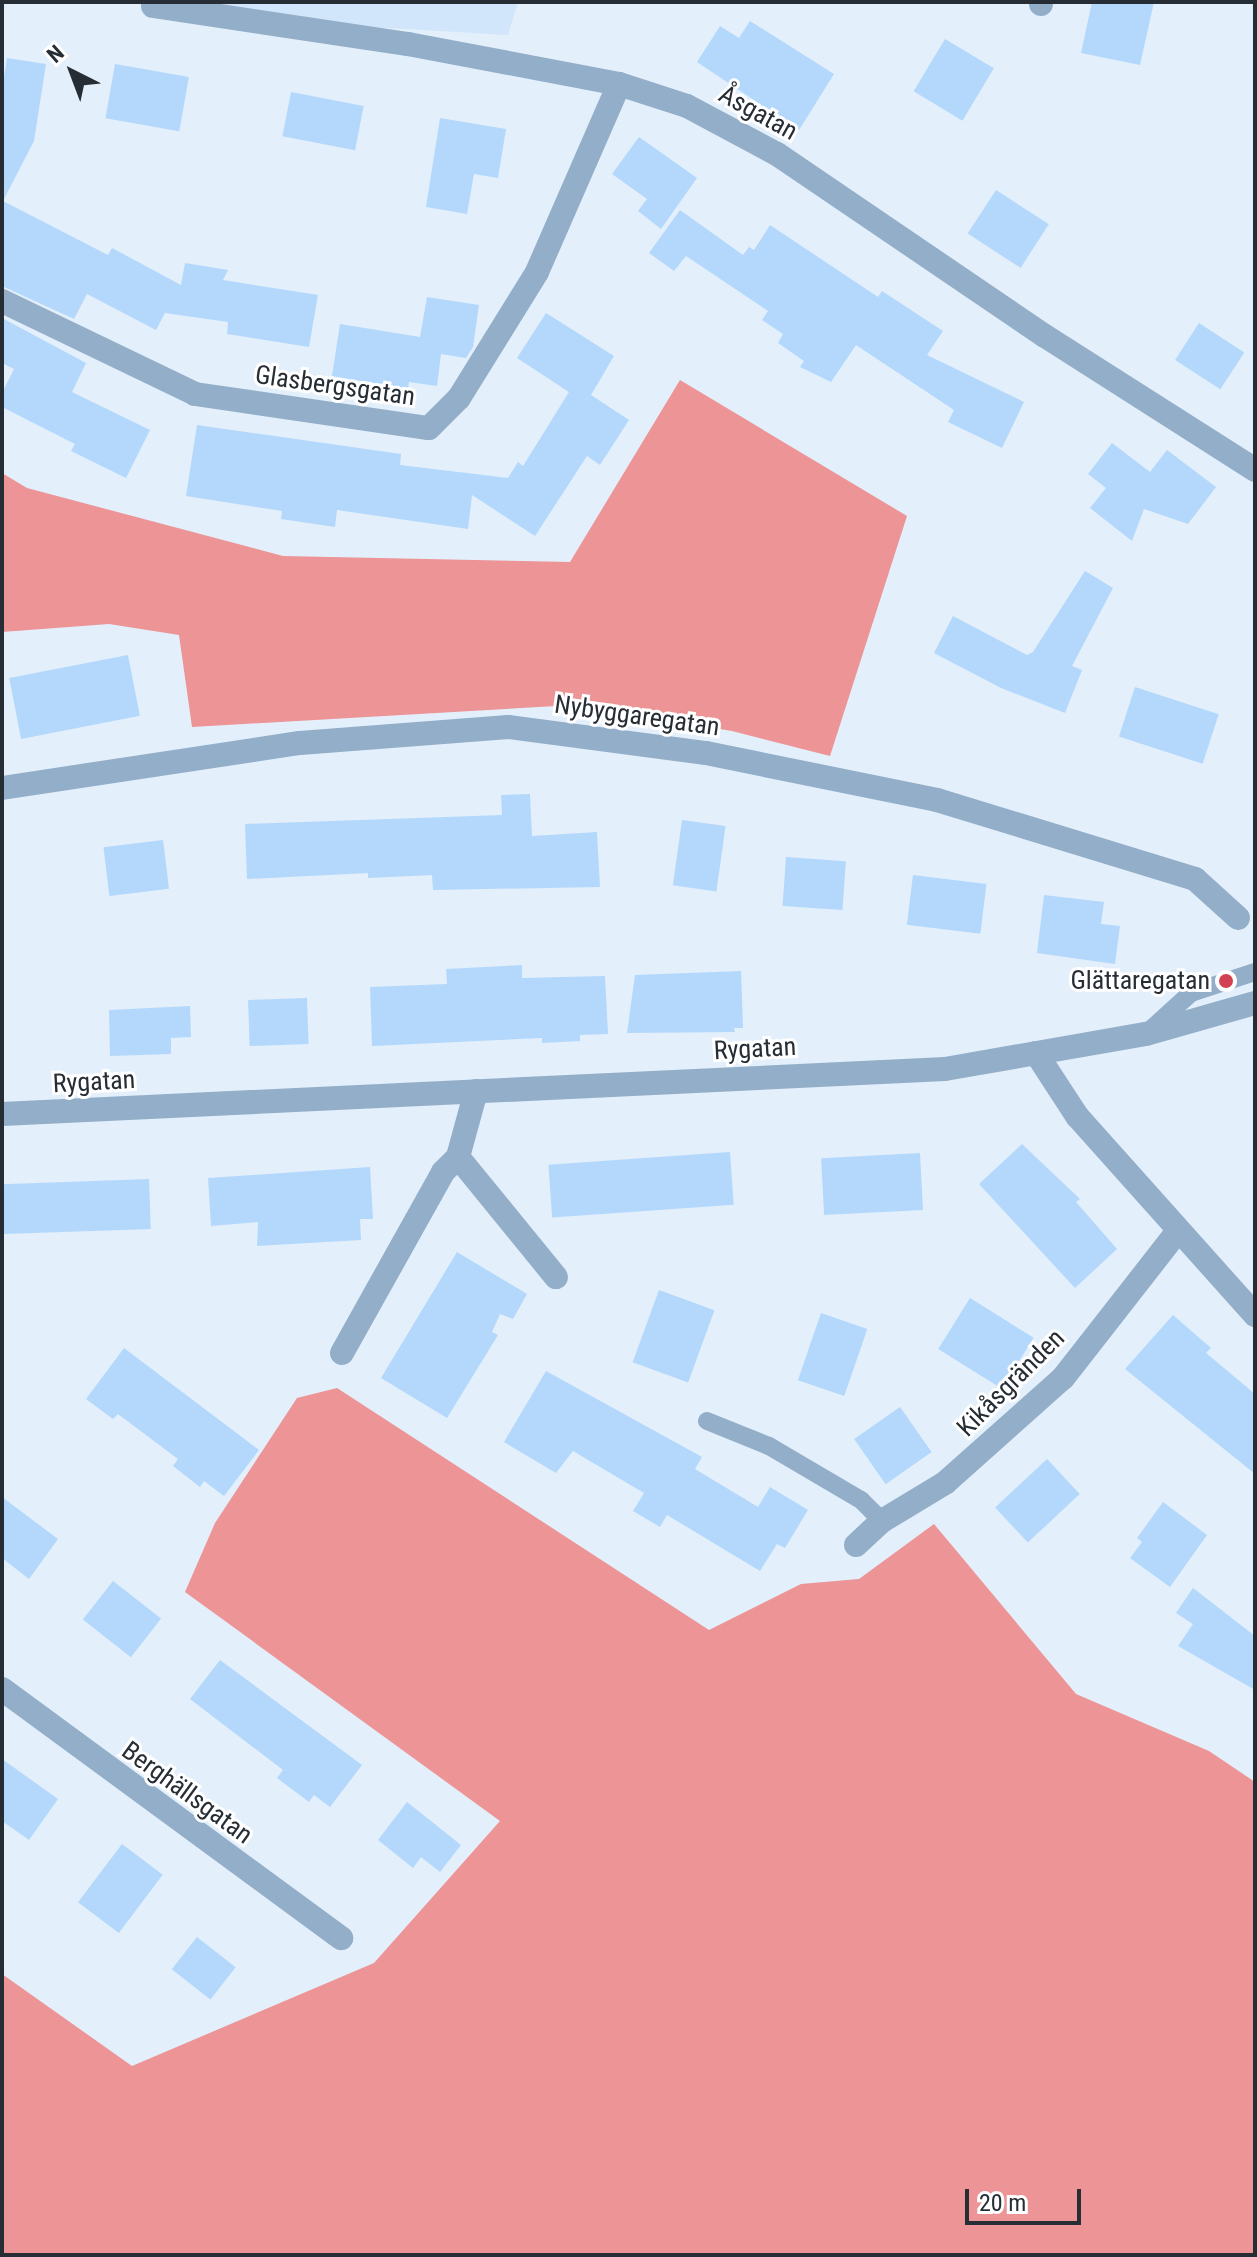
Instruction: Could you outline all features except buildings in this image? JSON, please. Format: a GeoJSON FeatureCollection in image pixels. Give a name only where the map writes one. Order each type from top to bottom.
{"type":"FeatureCollection","features":[{"type":"Feature","properties":{"kind":"street","name":"Åsgatan"},"geometry":{"type":"LineString","coordinates":[[153,6],[408,44],[619,84],[687,106],[777,154],[1045,336],[1255,470]]}},
{"type":"Feature","properties":{"kind":"street","name":"Glasbergsgatan"},"geometry":{"type":"LineString","coordinates":[[2,301],[195,394],[429,428],[459,398],[537,272],[619,84]]}},
{"type":"Feature","properties":{"kind":"street","name":"Nybyggaregatan"},"geometry":{"type":"LineString","coordinates":[[2,788],[286,744],[508,727],[706,753],[937,800],[1195,879],[1238,918]]}},
{"type":"Feature","properties":{"kind":"street","name":"Rygatan"},"geometry":{"type":"LineString","coordinates":[[2,1114],[945,1069],[1146,1034],[1255,1003]]}},
{"type":"Feature","properties":{"kind":"street"},"geometry":{"type":"LineString","coordinates":[[1036,1053],[1077,1116],[1177,1232],[1255,1315]]}},
{"type":"Feature","properties":{"kind":"street"},"geometry":{"type":"LineString","coordinates":[[342,1353],[443,1172],[458,1157],[476,1091]]}},
{"type":"Feature","properties":{"kind":"street"},"geometry":{"type":"LineString","coordinates":[[458,1157],[556,1277]]}},
{"type":"Feature","properties":{"kind":"street","name":"Kikåsgränden"},"geometry":{"type":"LineString","coordinates":[[856,1545],[882,1521],[945,1483],[1063,1378],[1177,1232]]}},
{"type":"Feature","properties":{"kind":"street","name":"Berghällsgatan"},"geometry":{"type":"LineString","coordinates":[[2,1689],[341,1938]]}},
{"type":"Feature","properties":{"kind":"lane"},"geometry":{"type":"LineString","coordinates":[[1146,1034],[1191,993],[1255,972]]}},
{"type":"Feature","properties":{"kind":"lane"},"geometry":{"type":"LineString","coordinates":[[707,1421],[769,1446],[861,1500],[882,1521]]}},
{"type":"Feature","properties":{"kind":"shaded area"},"geometry":{"type":"Polygon","coordinates":[[[145,2],[518,2],[508,35],[251,20],[145,2]]]}},
{"type":"Feature","properties":{"kind":"shaded area"},"geometry":{"type":"Polygon","coordinates":[[[680,380],[907,516],[830,756],[732,731],[574,705],[192,727],[179,635],[109,624],[2,632],[2,473],[27,488],[283,556],[570,562],[680,380]]]}},
{"type":"Feature","properties":{"kind":"shaded area"},"geometry":{"type":"Polygon","coordinates":[[[337,1388],[709,1630],[801,1584],[859,1579],[934,1524],[1076,1694],[1209,1751],[1255,1782],[1255,2255],[2,2255],[2,1974],[132,2066],[374,1963],[500,1821],[185,1592],[215,1523],[297,1398],[337,1388]]]}},
{"type":"Feature","properties":{"kind":"place","name":"Glättaregatan"},"geometry":{"type":"Point","coordinates":[1226,981]}}]}
